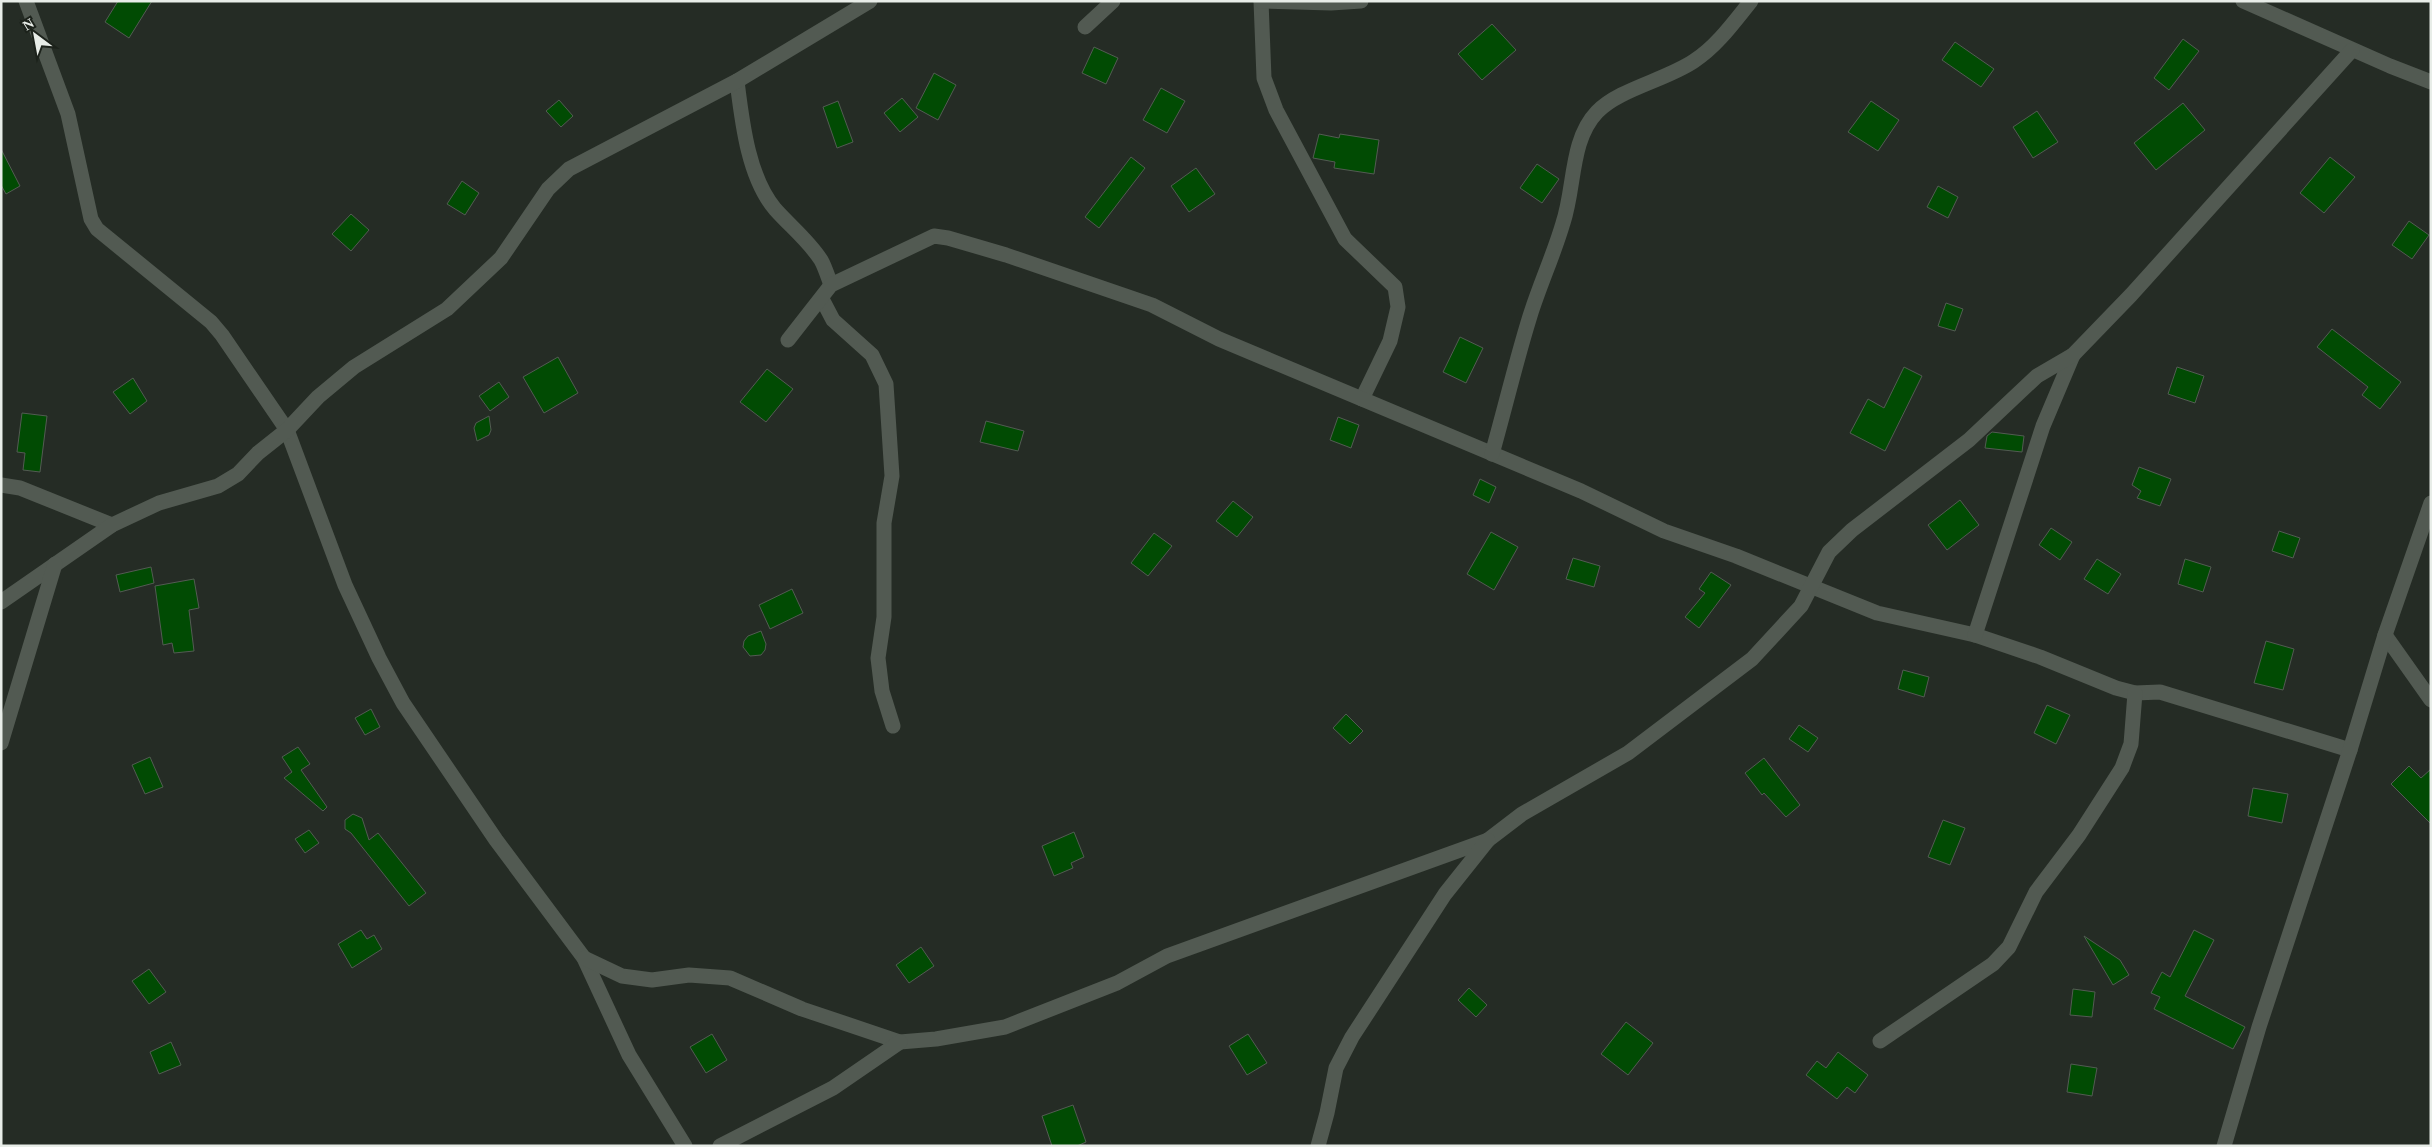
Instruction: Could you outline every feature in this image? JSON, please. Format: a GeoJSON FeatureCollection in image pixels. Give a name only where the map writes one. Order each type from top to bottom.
{"type":"FeatureCollection","features":[{"type":"Feature","properties":{"kind":"street"},"geometry":{"type":"LineString","coordinates":[[26,1],[68,114],[91,219],[97,229],[211,322],[288,430],[345,584],[379,658],[404,703],[496,840],[584,958],[628,1055],[685,1146]]}},
{"type":"Feature","properties":{"kind":"street"},"geometry":{"type":"LineString","coordinates":[[1,602],[112,525],[159,503],[218,486],[238,474],[258,453],[288,430],[318,397],[354,367],[447,309],[501,258],[548,189],[569,169],[737,82],[870,1]]}},
{"type":"Feature","properties":{"kind":"street"},"geometry":{"type":"LineString","coordinates":[[1085,26],[1113,1]]}},
{"type":"Feature","properties":{"kind":"street"},"geometry":{"type":"LineString","coordinates":[[1361,1],[1331,4],[1261,1],[1264,78],[1276,110],[1345,239],[1395,287],[1398,307],[1390,341],[1362,400]]}},
{"type":"Feature","properties":{"kind":"street"},"geometry":{"type":"LineString","coordinates":[[1492,454],[1530,316],[1564,222],[1574,178],[1576,149],[1584,132],[1597,112],[1622,96],[1694,61],[1723,35],[1751,1]]}},
{"type":"Feature","properties":{"kind":"street"},"geometry":{"type":"LineString","coordinates":[[2243,1],[2352,50],[2431,82]]}},
{"type":"Feature","properties":{"kind":"street"},"geometry":{"type":"LineString","coordinates":[[1318,1146],[1328,1113],[1336,1068],[1352,1037],[1445,894],[1488,840],[1522,814],[1628,753],[1752,659],[1802,606],[1829,552],[1852,530],[1970,440],[2036,376],[2072,355],[2132,295],[2352,50]]}},
{"type":"Feature","properties":{"kind":"street"},"geometry":{"type":"LineString","coordinates":[[737,82],[743,126],[752,161],[763,188],[774,208],[800,234],[821,261],[831,285]]}},
{"type":"Feature","properties":{"kind":"street"},"geometry":{"type":"LineString","coordinates":[[788,340],[822,299],[831,285],[934,236],[948,238],[1006,255],[1152,305],[1219,339],[1581,491],[1664,531],[1813,586],[1877,613],[1975,635],[2040,657],[2116,688],[2135,693],[2160,692],[2350,750]]}},
{"type":"Feature","properties":{"kind":"street"},"geometry":{"type":"LineString","coordinates":[[822,299],[833,320],[872,355],[886,384],[892,476],[884,523],[884,617],[878,658],[882,692],[893,726]]}},
{"type":"Feature","properties":{"kind":"street"},"geometry":{"type":"LineString","coordinates":[[1975,635],[2043,426],[2072,355]]}},
{"type":"Feature","properties":{"kind":"street"},"geometry":{"type":"LineString","coordinates":[[1,485],[20,488],[112,525]]}},
{"type":"Feature","properties":{"kind":"street"},"geometry":{"type":"LineString","coordinates":[[2224,1146],[2259,1027],[2350,750],[2385,636],[2431,504]]}},
{"type":"Feature","properties":{"kind":"street"},"geometry":{"type":"LineString","coordinates":[[1,743],[55,564]]}},
{"type":"Feature","properties":{"kind":"street"},"geometry":{"type":"LineString","coordinates":[[2385,636],[2431,700]]}},
{"type":"Feature","properties":{"kind":"street"},"geometry":{"type":"LineString","coordinates":[[1880,1042],[1993,964],[2009,948],[2036,892],[2079,835],[2122,768],[2132,744],[2135,693]]}},
{"type":"Feature","properties":{"kind":"street"},"geometry":{"type":"LineString","coordinates":[[584,958],[622,976],[652,980],[689,974],[730,978],[802,1009],[900,1042],[936,1039],[1005,1027],[1117,983],[1167,956],[1488,840]]}},
{"type":"Feature","properties":{"kind":"street"},"geometry":{"type":"LineString","coordinates":[[720,1146],[833,1088],[900,1042]]}},
{"type":"Feature","properties":{"kind":"building"},"geometry":{"type":"Polygon","coordinates":[[[118,1],[152,1],[129,38],[105,22],[118,1]]]}},
{"type":"Feature","properties":{"kind":"building"},"geometry":{"type":"Polygon","coordinates":[[[1492,24],[1516,50],[1482,80],[1458,54],[1492,24]]]}},
{"type":"Feature","properties":{"kind":"building"},"geometry":{"type":"Polygon","coordinates":[[[2183,39],[2199,51],[2169,90],[2154,78],[2183,39]]]}},
{"type":"Feature","properties":{"kind":"building"},"geometry":{"type":"Polygon","coordinates":[[[1955,42],[1994,69],[1981,87],[1942,60],[1955,42]]]}},
{"type":"Feature","properties":{"kind":"building"},"geometry":{"type":"Polygon","coordinates":[[[1094,47],[1118,58],[1106,84],[1082,73],[1094,47]]]}},
{"type":"Feature","properties":{"kind":"building"},"geometry":{"type":"Polygon","coordinates":[[[934,73],[956,85],[938,120],[916,108],[934,73]]]}},
{"type":"Feature","properties":{"kind":"building"},"geometry":{"type":"Polygon","coordinates":[[[1161,88],[1185,101],[1167,133],[1143,120],[1161,88]]]}},
{"type":"Feature","properties":{"kind":"building"},"geometry":{"type":"Polygon","coordinates":[[[902,98],[918,117],[900,132],[884,113],[902,98]]]}},
{"type":"Feature","properties":{"kind":"building"},"geometry":{"type":"Polygon","coordinates":[[[559,100],[573,116],[561,127],[546,111],[559,100]]]}},
{"type":"Feature","properties":{"kind":"building"},"geometry":{"type":"Polygon","coordinates":[[[838,101],[853,142],[837,148],[823,107],[838,101]]]}},
{"type":"Feature","properties":{"kind":"building"},"geometry":{"type":"Polygon","coordinates":[[[1871,101],[1899,120],[1878,151],[1848,132],[1871,101]]]}},
{"type":"Feature","properties":{"kind":"building"},"geometry":{"type":"Polygon","coordinates":[[[2183,103],[2205,130],[2156,170],[2134,143],[2183,103]]]}},
{"type":"Feature","properties":{"kind":"building"},"geometry":{"type":"Polygon","coordinates":[[[2037,111],[2058,142],[2033,158],[2013,127],[2037,111]]]}},
{"type":"Feature","properties":{"kind":"building"},"geometry":{"type":"Polygon","coordinates":[[[1319,134],[1339,138],[1340,134],[1379,140],[1374,174],[1334,168],[1335,162],[1313,158],[1319,134]]]}},
{"type":"Feature","properties":{"kind":"building"},"geometry":{"type":"Polygon","coordinates":[[[1,149],[20,186],[6,194],[1,185],[1,149]]]}},
{"type":"Feature","properties":{"kind":"building"},"geometry":{"type":"Polygon","coordinates":[[[1131,157],[1145,168],[1099,228],[1085,217],[1131,157]]]}},
{"type":"Feature","properties":{"kind":"building"},"geometry":{"type":"Polygon","coordinates":[[[2330,157],[2355,177],[2324,213],[2300,193],[2330,157]]]}},
{"type":"Feature","properties":{"kind":"building"},"geometry":{"type":"Polygon","coordinates":[[[1537,164],[1559,179],[1542,203],[1520,188],[1537,164]]]}},
{"type":"Feature","properties":{"kind":"building"},"geometry":{"type":"Polygon","coordinates":[[[1196,168],[1215,194],[1189,212],[1171,186],[1196,168]]]}},
{"type":"Feature","properties":{"kind":"building"},"geometry":{"type":"Polygon","coordinates":[[[462,181],[479,193],[465,215],[447,204],[462,181]]]}},
{"type":"Feature","properties":{"kind":"building"},"geometry":{"type":"Polygon","coordinates":[[[1938,186],[1958,197],[1948,218],[1927,207],[1938,186]]]}},
{"type":"Feature","properties":{"kind":"building"},"geometry":{"type":"Polygon","coordinates":[[[351,214],[369,230],[351,251],[332,234],[351,214]]]}},
{"type":"Feature","properties":{"kind":"building"},"geometry":{"type":"Polygon","coordinates":[[[2409,221],[2429,235],[2412,259],[2392,245],[2409,221]]]}},
{"type":"Feature","properties":{"kind":"building"},"geometry":{"type":"Polygon","coordinates":[[[1946,303],[1963,309],[1955,331],[1938,326],[1946,303]]]}},
{"type":"Feature","properties":{"kind":"building"},"geometry":{"type":"Polygon","coordinates":[[[2332,329],[2401,382],[2380,409],[2362,395],[2368,387],[2317,347],[2332,329]]]}},
{"type":"Feature","properties":{"kind":"building"},"geometry":{"type":"Polygon","coordinates":[[[1460,337],[1483,348],[1466,383],[1443,372],[1460,337]]]}},
{"type":"Feature","properties":{"kind":"building"},"geometry":{"type":"Polygon","coordinates":[[[558,357],[578,393],[544,413],[523,377],[558,357]]]}},
{"type":"Feature","properties":{"kind":"building"},"geometry":{"type":"Polygon","coordinates":[[[1904,367],[1922,376],[1885,451],[1850,433],[1868,399],[1884,408],[1904,367]]]}},
{"type":"Feature","properties":{"kind":"building"},"geometry":{"type":"Polygon","coordinates":[[[2177,367],[2204,376],[2195,403],[2168,394],[2177,367]]]}},
{"type":"Feature","properties":{"kind":"building"},"geometry":{"type":"Polygon","coordinates":[[[767,369],[793,389],[766,422],[740,402],[767,369]]]}},
{"type":"Feature","properties":{"kind":"building"},"geometry":{"type":"Polygon","coordinates":[[[133,378],[147,401],[130,414],[113,392],[133,378]]]}},
{"type":"Feature","properties":{"kind":"building"},"geometry":{"type":"Polygon","coordinates":[[[499,382],[509,397],[490,411],[479,396],[499,382]]]}},
{"type":"Feature","properties":{"kind":"building"},"geometry":{"type":"Polygon","coordinates":[[[22,413],[47,416],[40,472],[23,470],[25,453],[17,452],[22,413]]]}},
{"type":"Feature","properties":{"kind":"building"},"geometry":{"type":"Polygon","coordinates":[[[489,416],[491,430],[489,435],[477,441],[474,428],[476,423],[489,416]]]}},
{"type":"Feature","properties":{"kind":"building"},"geometry":{"type":"Polygon","coordinates":[[[1338,417],[1359,425],[1351,448],[1330,440],[1338,417]]]}},
{"type":"Feature","properties":{"kind":"building"},"geometry":{"type":"Polygon","coordinates":[[[986,421],[1024,431],[1018,451],[980,442],[986,421]]]}},
{"type":"Feature","properties":{"kind":"building"},"geometry":{"type":"Polygon","coordinates":[[[1992,432],[2024,436],[2022,452],[1985,448],[1987,436],[1992,432]]]}},
{"type":"Feature","properties":{"kind":"building"},"geometry":{"type":"Polygon","coordinates":[[[2139,467],[2171,479],[2160,506],[2137,498],[2141,491],[2132,485],[2139,467]]]}},
{"type":"Feature","properties":{"kind":"building"},"geometry":{"type":"Polygon","coordinates":[[[1480,479],[1496,487],[1489,503],[1473,495],[1480,479]]]}},
{"type":"Feature","properties":{"kind":"building"},"geometry":{"type":"Polygon","coordinates":[[[1960,500],[1979,525],[1947,550],[1928,525],[1960,500]]]}},
{"type":"Feature","properties":{"kind":"building"},"geometry":{"type":"Polygon","coordinates":[[[1233,501],[1253,517],[1237,537],[1216,521],[1233,501]]]}},
{"type":"Feature","properties":{"kind":"building"},"geometry":{"type":"Polygon","coordinates":[[[2051,528],[2072,542],[2060,560],[2039,545],[2051,528]]]}},
{"type":"Feature","properties":{"kind":"building"},"geometry":{"type":"Polygon","coordinates":[[[2279,531],[2300,538],[2293,558],[2272,551],[2279,531]]]}},
{"type":"Feature","properties":{"kind":"building"},"geometry":{"type":"Polygon","coordinates":[[[1491,532],[1518,547],[1494,590],[1467,574],[1491,532]]]}},
{"type":"Feature","properties":{"kind":"building"},"geometry":{"type":"Polygon","coordinates":[[[1154,533],[1172,546],[1148,576],[1131,563],[1154,533]]]}},
{"type":"Feature","properties":{"kind":"building"},"geometry":{"type":"Polygon","coordinates":[[[1573,558],[1600,566],[1594,587],[1566,579],[1573,558]]]}},
{"type":"Feature","properties":{"kind":"building"},"geometry":{"type":"Polygon","coordinates":[[[2097,559],[2121,574],[2108,594],[2084,579],[2097,559]]]}},
{"type":"Feature","properties":{"kind":"building"},"geometry":{"type":"Polygon","coordinates":[[[2185,559],[2211,567],[2203,592],[2178,584],[2185,559]]]}},
{"type":"Feature","properties":{"kind":"building"},"geometry":{"type":"Polygon","coordinates":[[[151,567],[154,583],[120,592],[116,575],[151,567]]]}},
{"type":"Feature","properties":{"kind":"building"},"geometry":{"type":"Polygon","coordinates":[[[1711,572],[1731,585],[1699,628],[1685,617],[1705,593],[1699,589],[1711,572]]]}},
{"type":"Feature","properties":{"kind":"building"},"geometry":{"type":"Polygon","coordinates":[[[194,579],[199,608],[189,610],[194,651],[174,653],[172,643],[163,645],[155,586],[194,579]]]}},
{"type":"Feature","properties":{"kind":"building"},"geometry":{"type":"Polygon","coordinates":[[[792,589],[803,613],[770,629],[759,605],[792,589]]]}},
{"type":"Feature","properties":{"kind":"building"},"geometry":{"type":"Polygon","coordinates":[[[761,631],[766,644],[765,650],[761,655],[750,656],[743,647],[744,641],[748,636],[761,631]]]}},
{"type":"Feature","properties":{"kind":"building"},"geometry":{"type":"Polygon","coordinates":[[[2266,641],[2294,649],[2283,690],[2254,683],[2266,641]]]}},
{"type":"Feature","properties":{"kind":"building"},"geometry":{"type":"Polygon","coordinates":[[[1903,670],[1929,677],[1924,697],[1898,689],[1903,670]]]}},
{"type":"Feature","properties":{"kind":"building"},"geometry":{"type":"Polygon","coordinates":[[[2047,705],[2070,715],[2056,744],[2034,733],[2047,705]]]}},
{"type":"Feature","properties":{"kind":"building"},"geometry":{"type":"Polygon","coordinates":[[[371,709],[380,727],[365,735],[355,718],[371,709]]]}},
{"type":"Feature","properties":{"kind":"building"},"geometry":{"type":"Polygon","coordinates":[[[1346,714],[1363,731],[1350,744],[1333,728],[1346,714]]]}},
{"type":"Feature","properties":{"kind":"building"},"geometry":{"type":"Polygon","coordinates":[[[1799,725],[1818,738],[1808,752],[1789,739],[1799,725]]]}},
{"type":"Feature","properties":{"kind":"building"},"geometry":{"type":"Polygon","coordinates":[[[298,747],[310,764],[301,770],[327,807],[323,811],[284,778],[292,772],[282,757],[298,747]]]}},
{"type":"Feature","properties":{"kind":"building"},"geometry":{"type":"Polygon","coordinates":[[[150,757],[163,787],[145,794],[132,765],[150,757]]]}},
{"type":"Feature","properties":{"kind":"building"},"geometry":{"type":"Polygon","coordinates":[[[1764,758],[1800,805],[1786,817],[1764,793],[1762,795],[1745,773],[1764,758]]]}},
{"type":"Feature","properties":{"kind":"building"},"geometry":{"type":"Polygon","coordinates":[[[2409,766],[2421,778],[2431,769],[2431,824],[2391,784],[2409,766]]]}},
{"type":"Feature","properties":{"kind":"building"},"geometry":{"type":"Polygon","coordinates":[[[2253,788],[2288,794],[2282,823],[2248,816],[2253,788]]]}},
{"type":"Feature","properties":{"kind":"building"},"geometry":{"type":"Polygon","coordinates":[[[353,814],[362,818],[369,840],[378,833],[426,893],[409,906],[351,833],[345,829],[345,820],[353,814]]]}},
{"type":"Feature","properties":{"kind":"building"},"geometry":{"type":"Polygon","coordinates":[[[1943,820],[1965,828],[1950,865],[1928,857],[1943,820]]]}},
{"type":"Feature","properties":{"kind":"building"},"geometry":{"type":"Polygon","coordinates":[[[309,830],[319,843],[305,853],[295,839],[309,830]]]}},
{"type":"Feature","properties":{"kind":"building"},"geometry":{"type":"Polygon","coordinates":[[[1074,832],[1084,857],[1071,863],[1073,868],[1054,876],[1042,846],[1074,832]]]}},
{"type":"Feature","properties":{"kind":"building"},"geometry":{"type":"Polygon","coordinates":[[[361,930],[367,939],[374,935],[382,949],[352,968],[338,944],[361,930]]]}},
{"type":"Feature","properties":{"kind":"building"},"geometry":{"type":"Polygon","coordinates":[[[2194,930],[2214,940],[2185,996],[2245,1027],[2233,1049],[2154,1009],[2160,997],[2151,993],[2162,972],[2170,977],[2194,930]]]}},
{"type":"Feature","properties":{"kind":"building"},"geometry":{"type":"Polygon","coordinates":[[[2084,936],[2120,960],[2129,975],[2113,985],[2084,936]]]}},
{"type":"Feature","properties":{"kind":"building"},"geometry":{"type":"Polygon","coordinates":[[[921,947],[934,966],[909,983],[896,965],[921,947]]]}},
{"type":"Feature","properties":{"kind":"building"},"geometry":{"type":"Polygon","coordinates":[[[149,969],[166,992],[149,1004],[132,981],[149,969]]]}},
{"type":"Feature","properties":{"kind":"building"},"geometry":{"type":"Polygon","coordinates":[[[1469,988],[1487,1005],[1476,1017],[1458,1000],[1469,988]]]}},
{"type":"Feature","properties":{"kind":"building"},"geometry":{"type":"Polygon","coordinates":[[[2073,989],[2095,992],[2092,1017],[2070,1015],[2073,989]]]}},
{"type":"Feature","properties":{"kind":"building"},"geometry":{"type":"Polygon","coordinates":[[[1626,1022],[1653,1043],[1628,1075],[1601,1054],[1626,1022]]]}},
{"type":"Feature","properties":{"kind":"building"},"geometry":{"type":"Polygon","coordinates":[[[712,1034],[727,1060],[706,1073],[690,1047],[712,1034]]]}},
{"type":"Feature","properties":{"kind":"building"},"geometry":{"type":"Polygon","coordinates":[[[1248,1034],[1267,1063],[1247,1075],[1229,1046],[1248,1034]]]}},
{"type":"Feature","properties":{"kind":"building"},"geometry":{"type":"Polygon","coordinates":[[[171,1042],[181,1065],[159,1074],[150,1052],[171,1042]]]}},
{"type":"Feature","properties":{"kind":"building"},"geometry":{"type":"Polygon","coordinates":[[[1838,1052],[1868,1075],[1855,1093],[1847,1087],[1837,1099],[1806,1075],[1817,1061],[1826,1068],[1838,1052]]]}},
{"type":"Feature","properties":{"kind":"building"},"geometry":{"type":"Polygon","coordinates":[[[2071,1064],[2097,1068],[2092,1096],[2067,1092],[2071,1064]]]}},
{"type":"Feature","properties":{"kind":"building"},"geometry":{"type":"Polygon","coordinates":[[[1073,1105],[1086,1142],[1077,1146],[1052,1146],[1042,1116],[1073,1105]]]}}]}
